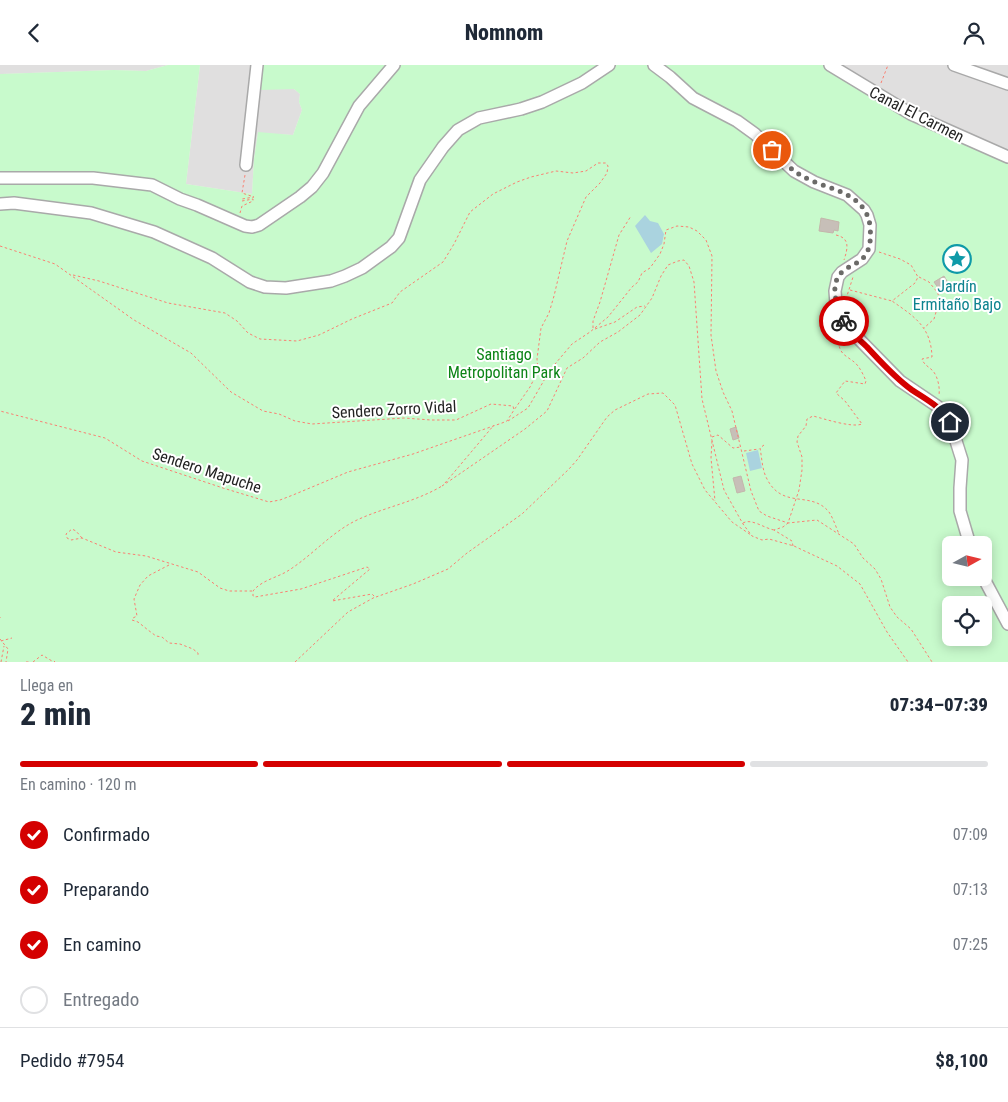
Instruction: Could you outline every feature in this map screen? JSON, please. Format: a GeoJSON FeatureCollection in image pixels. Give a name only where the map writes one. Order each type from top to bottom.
{"type":"FeatureCollection","features":[{"type":"Feature","properties":{"kind":"street"},"geometry":{"type":"LineString","coordinates":[[246,165],[257,65]]}},
{"type":"Feature","properties":{"kind":"street"},"geometry":{"type":"LineString","coordinates":[[0,178],[93,178],[152,185],[180,199],[246,226],[259,225],[312,187],[323,173],[359,106],[394,65]]}},
{"type":"Feature","properties":{"kind":"street"},"geometry":{"type":"LineString","coordinates":[[0,204],[14,203],[91,213],[154,232],[212,258],[250,282],[265,287],[286,288],[331,281],[362,268],[391,247],[399,238],[405,227],[414,193],[420,180],[443,147],[458,131],[479,117],[526,108],[548,99],[582,83],[609,65]]}},
{"type":"Feature","properties":{"kind":"street"},"geometry":{"type":"LineString","coordinates":[[654,65],[693,99],[737,121],[755,134],[794,171],[814,182],[847,195],[861,205],[870,225],[868,249],[862,259],[842,272],[838,277],[835,291],[836,304],[846,325],[855,336],[900,381],[937,405],[950,422],[962,460],[960,511],[967,536]]}},
{"type":"Feature","properties":{"kind":"street","name":"Canal El Carmen"},"geometry":{"type":"LineString","coordinates":[[830,65],[911,114],[1008,157]]}},
{"type":"Feature","properties":{"kind":"street"},"geometry":{"type":"LineString","coordinates":[[957,66],[1008,85]]}},
{"type":"Feature","properties":{"kind":"street"},"geometry":{"type":"LineString","coordinates":[[988,586],[1008,624]]}},
{"type":"Feature","properties":{"kind":"path"},"geometry":{"type":"LineString","coordinates":[[876,94],[888,65]]}},
{"type":"Feature","properties":{"kind":"path"},"geometry":{"type":"LineString","coordinates":[[70,275],[99,281],[168,303],[226,313],[248,333],[260,339],[297,341],[319,335],[392,303],[400,292],[443,263],[470,212],[493,194],[530,177],[556,171],[573,173],[586,171],[598,163],[606,163],[608,166],[607,173],[586,197],[567,241],[554,297],[549,313],[541,328],[537,359],[538,371],[530,387],[507,421]]}},
{"type":"Feature","properties":{"kind":"path"},"geometry":{"type":"LineString","coordinates":[[228,219],[241,213],[242,206],[253,201],[253,199],[242,201],[242,199],[254,197],[242,193],[246,165]]}},
{"type":"Feature","properties":{"kind":"path"},"geometry":{"type":"LineString","coordinates":[[593,329],[592,321],[600,302],[619,235],[631,216]]}},
{"type":"Feature","properties":{"kind":"path"},"geometry":{"type":"LineString","coordinates":[[442,486],[494,425],[507,421],[528,408],[550,370],[572,344],[608,317],[638,282],[642,273],[650,268],[664,244],[666,230],[677,226],[689,227],[698,231],[706,240],[712,255],[711,335],[716,371],[732,411],[751,491],[759,511],[767,516],[788,523],[817,520],[854,544],[881,579],[890,607],[897,617],[911,629],[932,662]]}},
{"type":"Feature","properties":{"kind":"path"},"geometry":{"type":"LineString","coordinates":[[836,235],[844,238],[847,246],[838,277]]}},
{"type":"Feature","properties":{"kind":"path","name":"Sendero Zorro Vidal"},"geometry":{"type":"LineString","coordinates":[[0,246],[55,264],[134,320],[191,353],[231,392],[263,411],[312,424],[404,418],[456,420],[491,404],[513,407],[514,410]]}},
{"type":"Feature","properties":{"kind":"path"},"geometry":{"type":"LineString","coordinates":[[868,249],[900,259],[911,265],[918,277],[929,281],[938,293],[939,302],[934,319],[924,328]]}},
{"type":"Feature","properties":{"kind":"path"},"geometry":{"type":"LineString","coordinates":[[82,538],[72,529],[66,534],[67,538],[71,540],[82,538],[96,542],[116,552],[146,556],[198,573],[220,588],[229,591],[253,591],[269,579],[286,572],[356,520],[423,497],[524,429],[547,411],[567,368],[584,358],[600,342],[640,315],[668,265],[684,260],[689,266],[694,281],[702,399],[724,490],[742,524],[752,536]]}},
{"type":"Feature","properties":{"kind":"path"},"geometry":{"type":"LineString","coordinates":[[846,299],[853,277]]}},
{"type":"Feature","properties":{"kind":"path"},"geometry":{"type":"LineString","coordinates":[[892,301],[914,283],[918,277]]}},
{"type":"Feature","properties":{"kind":"path"},"geometry":{"type":"LineString","coordinates":[[849,290],[892,301],[921,323],[929,336],[932,357],[922,359],[924,364],[934,373],[939,384],[940,393],[937,405]]}},
{"type":"Feature","properties":{"kind":"path"},"geometry":{"type":"LineString","coordinates":[[593,329],[615,322],[638,307],[646,306]]}},
{"type":"Feature","properties":{"kind":"path"},"geometry":{"type":"LineString","coordinates":[[774,530],[788,523],[799,490],[802,457],[797,441],[798,436],[806,427],[807,419],[813,416],[846,424],[862,424],[845,401],[836,393],[845,381],[866,384],[858,365],[844,355],[839,345],[855,336]]}},
{"type":"Feature","properties":{"kind":"path"},"geometry":{"type":"LineString","coordinates":[[295,662],[348,612],[375,597],[413,585],[448,569],[467,553],[522,514],[577,460],[607,417],[648,394],[663,393],[675,405],[692,464],[705,490],[732,522],[752,536],[794,546],[837,565],[860,584],[887,632],[908,662]]}},
{"type":"Feature","properties":{"kind":"path","name":"Sendero Mapuche"},"geometry":{"type":"LineString","coordinates":[[0,411],[105,437],[142,461],[269,502],[280,500],[348,472],[413,454],[494,425]]}},
{"type":"Feature","properties":{"kind":"path"},"geometry":{"type":"LineString","coordinates":[[712,437],[718,435],[733,448],[742,447]]}},
{"type":"Feature","properties":{"kind":"path"},"geometry":{"type":"LineString","coordinates":[[712,437],[711,458],[715,503]]}},
{"type":"Feature","properties":{"kind":"path"},"geometry":{"type":"LineString","coordinates":[[743,452],[760,449],[764,445]]}},
{"type":"Feature","properties":{"kind":"path"},"geometry":{"type":"LineString","coordinates":[[760,449],[766,478],[771,485],[784,497],[811,501],[821,505],[829,513],[839,535]]}},
{"type":"Feature","properties":{"kind":"path"},"geometry":{"type":"LineString","coordinates":[[742,524],[750,521],[774,530],[792,541],[794,546]]}},
{"type":"Feature","properties":{"kind":"path"},"geometry":{"type":"LineString","coordinates":[[170,564],[148,577],[140,585],[134,599],[137,616],[132,620],[169,643],[180,644],[193,649],[198,653],[198,656]]}},
{"type":"Feature","properties":{"kind":"path"},"geometry":{"type":"LineString","coordinates":[[253,591],[253,596],[255,597],[301,589],[367,567],[369,571],[332,601],[372,594],[375,597]]}},
{"type":"Feature","properties":{"kind":"path"},"geometry":{"type":"LineString","coordinates":[[6,662],[8,649],[0,640],[12,638]]}},
{"type":"Feature","properties":{"kind":"path"},"geometry":{"type":"LineString","coordinates":[[1,662],[4,645]]}},
{"type":"Feature","properties":{"kind":"path"},"geometry":{"type":"LineString","coordinates":[[26,662],[32,662],[42,655],[54,661]]}},
{"type":"Feature","properties":{"kind":"shaded area"},"geometry":{"type":"Polygon","coordinates":[[[0,65],[168,65],[146,71],[114,70],[0,74],[0,65]]]}},
{"type":"Feature","properties":{"kind":"shaded area"},"geometry":{"type":"Polygon","coordinates":[[[200,65],[263,65],[260,89],[294,89],[300,94],[299,102],[302,110],[293,135],[258,133],[252,194],[186,184],[200,65]]]}},
{"type":"Feature","properties":{"kind":"shaded area"},"geometry":{"type":"Polygon","coordinates":[[[835,65],[1008,65],[1008,153],[944,126],[835,65]]]}},
{"type":"Feature","properties":{"kind":"green space","name":"Santiago Metropolitan Park"},"geometry":{"type":"Polygon","coordinates":[[[168,65],[200,65],[186,184],[252,194],[258,132],[293,135],[302,110],[299,102],[300,94],[294,89],[260,90],[263,65],[835,65],[901,106],[1008,153],[1008,662],[0,662],[0,74],[114,70],[146,71],[168,65]]]}},
{"type":"Feature","properties":{"kind":"water"},"geometry":{"type":"Polygon","coordinates":[[[645,215],[650,221],[658,223],[664,234],[662,244],[651,253],[635,226],[645,215]]]}},
{"type":"Feature","properties":{"kind":"water"},"geometry":{"type":"Polygon","coordinates":[[[758,450],[762,468],[750,471],[746,453],[758,450]]]}},
{"type":"Feature","properties":{"kind":"building"},"geometry":{"type":"Polygon","coordinates":[[[821,218],[839,222],[838,231],[834,230],[833,233],[819,231],[821,218]]]}},
{"type":"Feature","properties":{"kind":"building"},"geometry":{"type":"Polygon","coordinates":[[[944,276],[950,286],[941,292],[934,282],[944,276]]]}},
{"type":"Feature","properties":{"kind":"building"},"geometry":{"type":"Polygon","coordinates":[[[736,427],[739,438],[733,440],[730,429],[736,427]]]}},
{"type":"Feature","properties":{"kind":"building"},"geometry":{"type":"Polygon","coordinates":[[[741,476],[745,491],[737,493],[733,478],[741,476]]]}},
{"type":"Feature","properties":{"kind":"way so far"},"geometry":{"type":"LineString","coordinates":[[772,150],[789,167],[803,177],[847,195],[861,205],[867,215],[870,225],[870,243],[866,254],[862,259],[842,272],[836,284],[836,304],[844,321]]}},
{"type":"Feature","properties":{"kind":"place","name":"Jardín Ermitaño Bajo"},"geometry":{"type":"Point","coordinates":[957,259]}},
{"type":"Feature","properties":{"kind":"route"},"geometry":{"type":"LineString","coordinates":[[844,321],[851,331],[900,381],[937,405],[950,422]]}}]}
